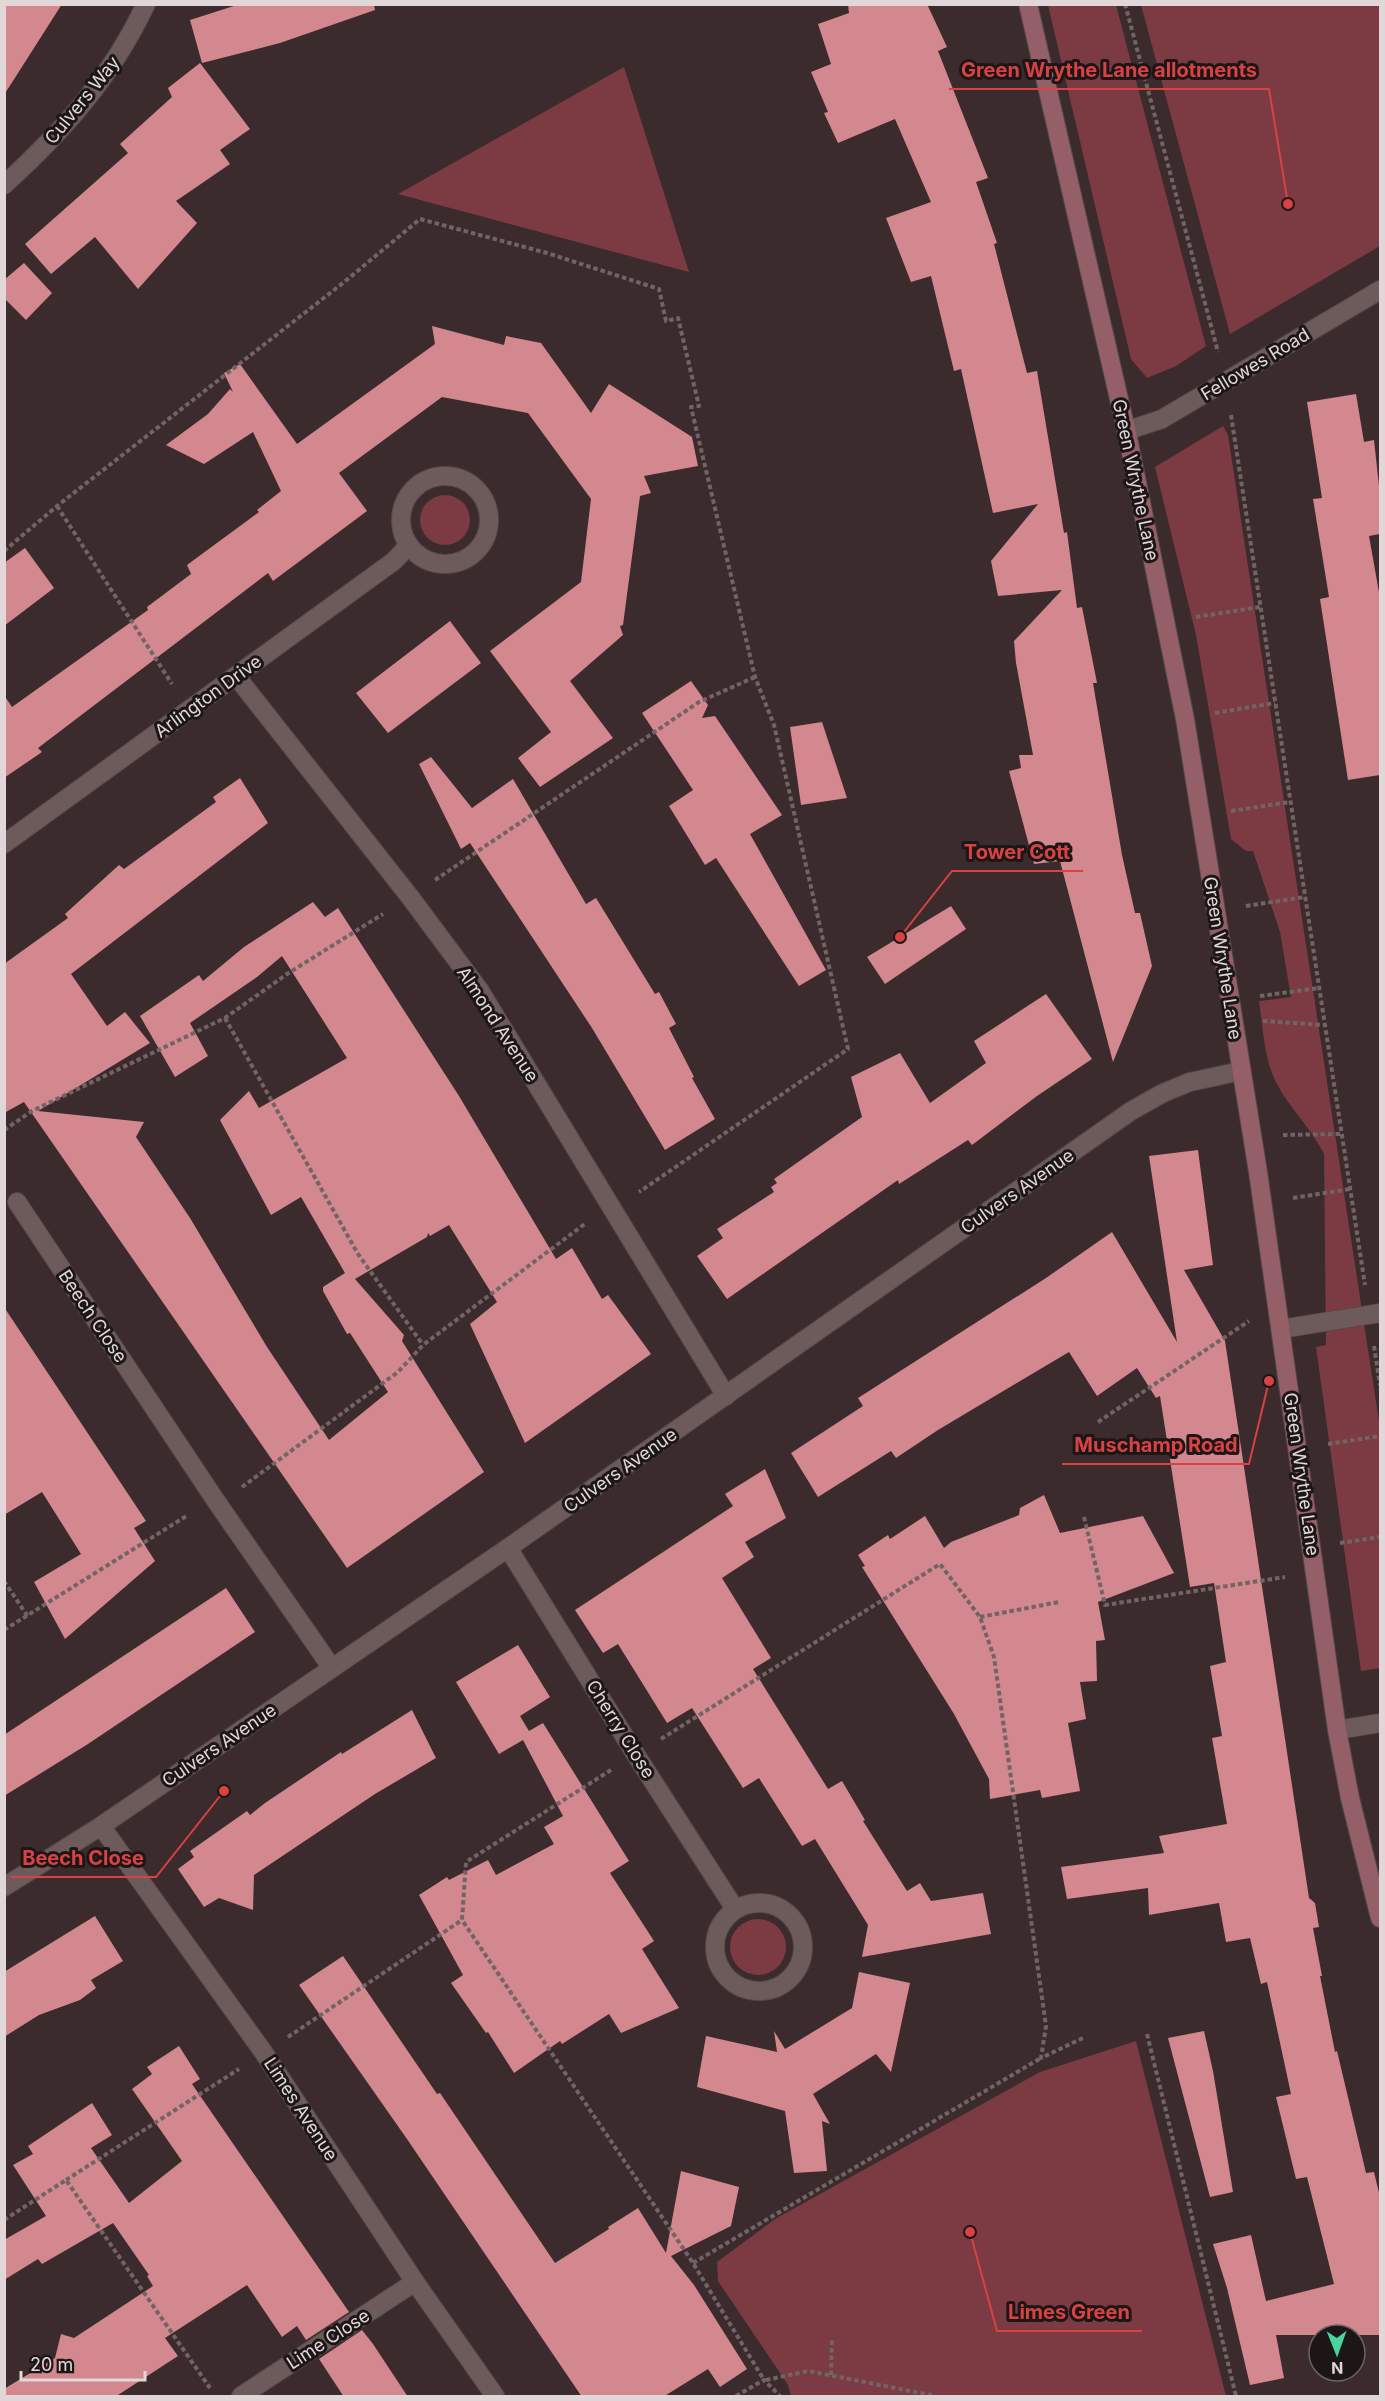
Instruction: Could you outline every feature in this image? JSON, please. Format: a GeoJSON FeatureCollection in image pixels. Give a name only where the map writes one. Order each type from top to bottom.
{"type":"FeatureCollection","features":[{"type":"Feature","properties":{"kind":"street","name":"Culvers Way"},"geometry":{"type":"LineString","coordinates":[[4,185],[51,141],[100,84],[129,40],[146,4]]}},
{"type":"Feature","properties":{"kind":"street","name":"Green Wrythe Lane"},"geometry":{"type":"LineString","coordinates":[[1028,4],[1126,431],[1185,719],[1263,1203],[1313,1546],[1337,1730],[1350,1798],[1380,1918]]}},
{"type":"Feature","properties":{"kind":"street","name":"Fellowes Road"},"geometry":{"type":"LineString","coordinates":[[1126,431],[1162,418],[1380,290]]}},
{"type":"Feature","properties":{"kind":"street"},"geometry":{"type":"LineString","coordinates":[[440,477],[461,479],[473,486],[483,498],[488,511],[489,526],[484,540],[475,552],[462,561],[448,564],[433,563],[419,556],[409,545],[403,533],[402,512],[411,493],[421,484],[440,477]]}},
{"type":"Feature","properties":{"kind":"street","name":"Arlington Drive"},"geometry":{"type":"LineString","coordinates":[[4,844],[394,561],[409,545]]}},
{"type":"Feature","properties":{"kind":"street","name":"Almond Avenue"},"geometry":{"type":"LineString","coordinates":[[236,676],[410,897],[480,991],[726,1396]]}},
{"type":"Feature","properties":{"kind":"street","name":"Culvers Avenue"},"geometry":{"type":"LineString","coordinates":[[4,1887],[102,1826],[508,1548],[1131,1111],[1163,1093],[1190,1082],[1241,1071]]}},
{"type":"Feature","properties":{"kind":"street","name":"Beech Close"},"geometry":{"type":"LineString","coordinates":[[17,1202],[216,1501],[332,1668]]}},
{"type":"Feature","properties":{"kind":"street"},"geometry":{"type":"LineString","coordinates":[[1281,1329],[1375,1314]]}},
{"type":"Feature","properties":{"kind":"street","name":"Cherry Close"},"geometry":{"type":"LineString","coordinates":[[508,1548],[636,1755],[735,1909]]}},
{"type":"Feature","properties":{"kind":"street"},"geometry":{"type":"LineString","coordinates":[[1337,1730],[1380,1723]]}},
{"type":"Feature","properties":{"kind":"street","name":"Limes Avenue"},"geometry":{"type":"LineString","coordinates":[[102,1826],[264,2053],[415,2282],[495,2397]]}},
{"type":"Feature","properties":{"kind":"street"},"geometry":{"type":"LineString","coordinates":[[764,1903],[778,1907],[791,1916],[799,1928],[803,1943],[802,1958],[796,1971],[786,1982],[773,1989],[759,1991],[744,1989],[722,1972],[715,1952],[717,1930],[724,1918],[735,1909],[749,1904],[764,1903]]}},
{"type":"Feature","properties":{"kind":"street","name":"Lime Close"},"geometry":{"type":"LineString","coordinates":[[241,2397],[415,2282]]}},
{"type":"Feature","properties":{"kind":"path"},"geometry":{"type":"LineString","coordinates":[[1125,4],[1226,382],[1341,1134],[1375,1314],[1380,1385]]}},
{"type":"Feature","properties":{"kind":"path"},"geometry":{"type":"LineString","coordinates":[[4,551],[57,506],[325,297],[420,219],[547,253],[659,289],[666,321],[678,318],[699,406],[691,407],[755,677],[774,725],[848,1049],[613,1210],[581,1226],[423,1346],[398,1372],[248,1484],[193,1512],[4,1630]]}},
{"type":"Feature","properties":{"kind":"path"},"geometry":{"type":"LineString","coordinates":[[57,506],[189,710]]}},
{"type":"Feature","properties":{"kind":"path"},"geometry":{"type":"LineString","coordinates":[[1166,622],[1260,607]]}},
{"type":"Feature","properties":{"kind":"path"},"geometry":{"type":"LineString","coordinates":[[1185,719],[1275,703]]}},
{"type":"Feature","properties":{"kind":"path"},"geometry":{"type":"LineString","coordinates":[[1201,816],[1290,802]]}},
{"type":"Feature","properties":{"kind":"path"},"geometry":{"type":"LineString","coordinates":[[1216,911],[1305,897]]}},
{"type":"Feature","properties":{"kind":"path"},"geometry":{"type":"LineString","coordinates":[[1230,1000],[1319,988]]}},
{"type":"Feature","properties":{"kind":"path"},"geometry":{"type":"LineString","coordinates":[[225,1018],[358,1254],[423,1346]]}},
{"type":"Feature","properties":{"kind":"path"},"geometry":{"type":"LineString","coordinates":[[1234,1024],[1267,1021],[1325,1025]]}},
{"type":"Feature","properties":{"kind":"path"},"geometry":{"type":"LineString","coordinates":[[1253,1140],[1282,1135],[1341,1134]]}},
{"type":"Feature","properties":{"kind":"path"},"geometry":{"type":"LineString","coordinates":[[1263,1203],[1350,1189]]}},
{"type":"Feature","properties":{"kind":"path"},"geometry":{"type":"LineString","coordinates":[[1098,1422],[1277,1302]]}},
{"type":"Feature","properties":{"kind":"path"},"geometry":{"type":"LineString","coordinates":[[1299,1448],[1380,1436]]}},
{"type":"Feature","properties":{"kind":"path"},"geometry":{"type":"LineString","coordinates":[[1084,1517],[1105,1605],[1316,1572]]}},
{"type":"Feature","properties":{"kind":"path"},"geometry":{"type":"LineString","coordinates":[[1313,1546],[1380,1537]]}},
{"type":"Feature","properties":{"kind":"path"},"geometry":{"type":"LineString","coordinates":[[780,2397],[765,2380],[693,2262],[462,1920],[466,1862],[940,1564],[980,1617],[994,1657],[1046,2026],[1041,2058]]}},
{"type":"Feature","properties":{"kind":"path"},"geometry":{"type":"LineString","coordinates":[[4,1581],[28,1617]]}},
{"type":"Feature","properties":{"kind":"path"},"geometry":{"type":"LineString","coordinates":[[980,1617],[1059,1602]]}},
{"type":"Feature","properties":{"kind":"path"},"geometry":{"type":"LineString","coordinates":[[4,2220],[264,2053],[462,1920]]}},
{"type":"Feature","properties":{"kind":"path"},"geometry":{"type":"LineString","coordinates":[[1147,2034],[1236,2397]]}},
{"type":"Feature","properties":{"kind":"path"},"geometry":{"type":"LineString","coordinates":[[693,2262],[1041,2058],[1083,2038]]}},
{"type":"Feature","properties":{"kind":"path"},"geometry":{"type":"LineString","coordinates":[[66,2180],[216,2397]]}},
{"type":"Feature","properties":{"kind":"path"},"geometry":{"type":"LineString","coordinates":[[831,2375],[832,2338]]}},
{"type":"Feature","properties":{"kind":"path"},"geometry":{"type":"LineString","coordinates":[[736,2397],[765,2380],[808,2371],[936,2397]]}},
{"type":"Feature","properties":{"kind":"shaded area"},"geometry":{"type":"Polygon","coordinates":[[[1048,5],[1116,5],[1206,346],[1176,366],[1147,378],[1131,359],[1048,5]]]}},
{"type":"Feature","properties":{"kind":"shaded area"},"geometry":{"type":"Polygon","coordinates":[[[1141,5],[1380,5],[1380,246],[1230,334],[1141,5]]]}},
{"type":"Feature","properties":{"kind":"shaded area"},"geometry":{"type":"Polygon","coordinates":[[[624,67],[689,272],[398,194],[624,67]]]}},
{"type":"Feature","properties":{"kind":"shaded area"},"geometry":{"type":"Polygon","coordinates":[[[1223,426],[1228,435],[1380,1428],[1380,1668],[1361,1671],[1316,1347],[1326,1345],[1324,1154],[1282,1093],[1273,1075],[1267,1054],[1259,1001],[1291,997],[1280,932],[1253,851],[1246,851],[1231,839],[1196,635],[1155,467],[1223,426]]]}},
{"type":"Feature","properties":{"kind":"shaded area"},"geometry":{"type":"Polygon","coordinates":[[[450,495],[463,502],[469,510],[469,530],[463,538],[455,544],[440,545],[427,538],[421,530],[420,515],[427,502],[435,496],[450,495]]]}},
{"type":"Feature","properties":{"kind":"shaded area"},"geometry":{"type":"Polygon","coordinates":[[[758,1919],[769,1921],[778,1927],[784,1936],[786,1947],[784,1958],[778,1967],[769,1973],[758,1975],[747,1973],[738,1967],[732,1958],[730,1947],[732,1936],[738,1927],[747,1921],[758,1919]]]}},
{"type":"Feature","properties":{"kind":"shaded area"},"geometry":{"type":"Polygon","coordinates":[[[1136,2041],[1226,2396],[791,2396],[788,2385],[718,2281],[717,2262],[775,2219],[1040,2072],[1136,2041]]]}},
{"type":"Feature","properties":{"kind":"building"},"geometry":{"type":"Polygon","coordinates":[[[4,4],[62,4],[4,95],[4,4]]]}},
{"type":"Feature","properties":{"kind":"building"},"geometry":{"type":"Polygon","coordinates":[[[240,4],[374,4],[375,10],[280,43],[202,63],[190,20],[240,4]]]}},
{"type":"Feature","properties":{"kind":"building"},"geometry":{"type":"Polygon","coordinates":[[[848,4],[927,4],[947,47],[938,51],[988,178],[976,182],[997,243],[994,244],[1027,373],[1037,371],[1064,533],[1067,532],[1077,608],[1082,607],[1097,683],[1093,683],[1122,855],[1135,913],[1140,913],[1152,966],[1113,1062],[1060,861],[1034,864],[1009,771],[1021,768],[1019,755],[1033,755],[1014,641],[1062,590],[998,596],[991,561],[1038,504],[993,513],[961,369],[954,371],[931,276],[911,282],[886,218],[931,202],[895,119],[838,143],[824,113],[828,112],[811,72],[831,64],[818,24],[849,13],[848,4]]]}},
{"type":"Feature","properties":{"kind":"building"},"geometry":{"type":"Polygon","coordinates":[[[200,63],[250,129],[220,150],[230,164],[176,201],[197,223],[138,289],[95,237],[51,274],[25,244],[128,153],[120,144],[172,97],[168,88],[200,63]]]}},
{"type":"Feature","properties":{"kind":"building"},"geometry":{"type":"Polygon","coordinates":[[[24,263],[52,293],[26,320],[4,298],[4,280],[24,263]]]}},
{"type":"Feature","properties":{"kind":"building"},"geometry":{"type":"Polygon","coordinates":[[[432,326],[504,345],[506,336],[541,343],[591,413],[609,384],[692,437],[698,466],[644,476],[651,493],[640,496],[623,625],[620,626],[623,635],[570,681],[613,738],[540,787],[518,758],[551,732],[490,651],[581,582],[591,499],[528,413],[442,397],[339,473],[367,511],[273,581],[268,573],[38,748],[42,752],[4,778],[4,695],[12,707],[148,610],[147,607],[191,574],[187,565],[259,512],[257,510],[281,491],[253,432],[204,464],[166,445],[208,414],[230,389],[233,392],[224,373],[240,364],[297,444],[435,344],[432,326]]]}},
{"type":"Feature","properties":{"kind":"building"},"geometry":{"type":"Polygon","coordinates":[[[1356,394],[1364,442],[1374,440],[1380,495],[1380,534],[1369,536],[1380,598],[1380,775],[1348,780],[1320,599],[1329,597],[1313,499],[1322,498],[1307,402],[1356,394]]]}},
{"type":"Feature","properties":{"kind":"building"},"geometry":{"type":"Polygon","coordinates":[[[25,548],[54,588],[4,626],[4,563],[25,548]]]}},
{"type":"Feature","properties":{"kind":"building"},"geometry":{"type":"Polygon","coordinates":[[[450,621],[481,663],[388,733],[356,693],[450,621]]]}},
{"type":"Feature","properties":{"kind":"building"},"geometry":{"type":"Polygon","coordinates":[[[691,681],[708,705],[702,718],[715,716],[782,815],[750,834],[826,970],[799,986],[716,858],[705,865],[669,806],[693,790],[642,713],[691,681]]]}},
{"type":"Feature","properties":{"kind":"building"},"geometry":{"type":"Polygon","coordinates":[[[822,722],[847,798],[801,805],[790,727],[822,722]]]}},
{"type":"Feature","properties":{"kind":"building"},"geometry":{"type":"Polygon","coordinates":[[[431,757],[472,808],[513,779],[586,904],[596,898],[655,994],[659,992],[676,1024],[669,1028],[694,1077],[692,1078],[715,1119],[665,1150],[592,1028],[470,843],[461,849],[419,764],[431,757]]]}},
{"type":"Feature","properties":{"kind":"building"},"geometry":{"type":"Polygon","coordinates":[[[240,778],[268,823],[71,974],[107,1026],[125,1012],[150,1043],[38,1111],[144,1122],[136,1137],[190,1218],[267,1347],[329,1440],[388,1392],[350,1333],[347,1334],[323,1291],[323,1287],[345,1273],[301,1197],[271,1215],[220,1120],[249,1091],[259,1108],[347,1058],[282,956],[257,977],[190,1023],[208,1056],[175,1077],[140,1016],[199,975],[203,981],[244,947],[313,902],[325,917],[338,908],[459,1096],[556,1259],[572,1248],[602,1299],[608,1295],[651,1354],[525,1443],[470,1324],[497,1302],[449,1225],[430,1236],[428,1233],[427,1237],[355,1279],[404,1335],[402,1341],[484,1472],[347,1568],[24,1102],[4,1113],[4,964],[68,918],[65,914],[119,865],[124,869],[216,802],[213,797],[240,778]]]}},
{"type":"Feature","properties":{"kind":"building"},"geometry":{"type":"Polygon","coordinates":[[[951,906],[966,929],[885,984],[867,957],[951,906]]]}},
{"type":"Feature","properties":{"kind":"building"},"geometry":{"type":"Polygon","coordinates":[[[1046,994],[1092,1059],[1037,1096],[972,1145],[968,1140],[899,1184],[898,1180],[727,1299],[697,1256],[723,1238],[717,1229],[774,1192],[771,1187],[777,1183],[774,1179],[862,1117],[851,1077],[900,1053],[930,1103],[986,1063],[974,1041],[1046,994]]]}},
{"type":"Feature","properties":{"kind":"building"},"geometry":{"type":"Polygon","coordinates":[[[1198,1150],[1213,1265],[1184,1270],[1225,1341],[1309,1898],[1315,1903],[1319,1927],[1313,1928],[1322,1976],[1320,1976],[1335,2052],[1337,2051],[1366,2173],[1374,2172],[1380,2197],[1380,2335],[1367,2335],[1367,2323],[1307,2323],[1307,2335],[1276,2335],[1284,2378],[1250,2385],[1227,2288],[1213,2244],[1251,2235],[1266,2301],[1334,2284],[1307,2177],[1296,2179],[1276,2097],[1291,2094],[1267,1982],[1261,1984],[1250,1938],[1226,1942],[1219,1903],[1149,1915],[1148,1888],[1067,1899],[1061,1867],[1164,1853],[1159,1836],[1227,1824],[1212,1738],[1222,1736],[1210,1666],[1226,1662],[1214,1583],[1190,1587],[1160,1396],[1156,1398],[1137,1368],[1097,1396],[1069,1352],[938,1430],[896,1458],[891,1451],[818,1497],[791,1453],[863,1406],[858,1398],[1046,1278],[1112,1232],[1177,1342],[1149,1156],[1198,1150]]]}},
{"type":"Feature","properties":{"kind":"building"},"geometry":{"type":"Polygon","coordinates":[[[4,1307],[146,1521],[134,1528],[155,1561],[65,1639],[34,1582],[81,1554],[42,1492],[4,1515],[4,1307]]]}},
{"type":"Feature","properties":{"kind":"building"},"geometry":{"type":"Polygon","coordinates":[[[765,1469],[786,1518],[745,1542],[754,1557],[722,1578],[771,1658],[753,1669],[828,1789],[842,1781],[865,1820],[863,1821],[907,1891],[920,1883],[931,1901],[983,1893],[991,1934],[862,1957],[868,1925],[815,1839],[802,1846],[759,1778],[743,1788],[692,1708],[667,1723],[618,1644],[603,1653],[575,1610],[733,1506],[725,1494],[765,1469]]]}},
{"type":"Feature","properties":{"kind":"building"},"geometry":{"type":"Polygon","coordinates":[[[1044,1495],[1060,1533],[1143,1516],[1174,1573],[1098,1602],[1105,1640],[1096,1641],[1097,1681],[1080,1682],[1086,1719],[1068,1723],[1080,1791],[1042,1798],[1040,1790],[990,1799],[989,1779],[954,1714],[862,1567],[865,1566],[858,1555],[888,1535],[890,1539],[925,1516],[944,1548],[951,1542],[1019,1515],[1020,1508],[1044,1495]]]}},
{"type":"Feature","properties":{"kind":"building"},"geometry":{"type":"Polygon","coordinates":[[[226,1588],[255,1632],[88,1744],[4,1796],[4,1735],[226,1588]]]}},
{"type":"Feature","properties":{"kind":"building"},"geometry":{"type":"Polygon","coordinates":[[[518,1645],[550,1697],[520,1716],[529,1731],[543,1723],[629,1861],[610,1873],[654,1941],[642,1949],[679,2008],[621,2033],[609,2014],[562,2044],[560,2041],[514,2073],[488,2032],[486,2033],[451,1983],[463,1975],[419,1895],[447,1877],[449,1880],[488,1860],[496,1875],[554,1844],[544,1827],[563,1816],[523,1740],[499,1754],[456,1682],[518,1645]]]}},
{"type":"Feature","properties":{"kind":"building"},"geometry":{"type":"Polygon","coordinates":[[[412,1710],[436,1758],[375,1794],[254,1875],[253,1910],[219,1898],[204,1907],[178,1869],[194,1857],[190,1851],[247,1811],[250,1815],[341,1752],[342,1754],[412,1710]]]}},
{"type":"Feature","properties":{"kind":"building"},"geometry":{"type":"Polygon","coordinates":[[[95,1916],[123,1961],[91,1980],[96,1988],[80,2000],[39,2015],[4,2037],[4,1972],[95,1916]]]}},
{"type":"Feature","properties":{"kind":"building"},"geometry":{"type":"Polygon","coordinates":[[[343,1956],[437,2094],[440,2093],[555,2263],[638,2208],[666,2253],[681,2171],[739,2187],[731,2226],[671,2256],[694,2285],[747,2369],[720,2387],[708,2369],[663,2397],[582,2397],[407,2139],[299,1985],[343,1956]]]}},
{"type":"Feature","properties":{"kind":"building"},"geometry":{"type":"Polygon","coordinates":[[[859,1972],[910,1983],[891,2072],[876,2054],[813,2094],[830,2124],[822,2121],[827,2171],[794,2173],[785,2111],[697,2087],[706,2036],[777,2052],[774,2031],[785,2049],[852,2008],[859,1972]]]}},
{"type":"Feature","properties":{"kind":"building"},"geometry":{"type":"Polygon","coordinates":[[[1204,2031],[1233,2192],[1210,2197],[1168,2038],[1204,2031]]]}},
{"type":"Feature","properties":{"kind":"building"},"geometry":{"type":"Polygon","coordinates":[[[179,2046],[200,2079],[192,2084],[349,2312],[306,2340],[297,2326],[282,2337],[247,2285],[165,2338],[178,2356],[115,2397],[4,2397],[4,2389],[55,2358],[61,2334],[74,2338],[153,2286],[147,2276],[149,2275],[113,2223],[42,2264],[38,2259],[4,2280],[4,2240],[46,2216],[13,2165],[33,2154],[28,2146],[92,2103],[112,2135],[91,2148],[129,2203],[182,2161],[132,2089],[152,2074],[147,2067],[179,2046]]]}},
{"type":"Feature","properties":{"kind":"building"},"geometry":{"type":"Polygon","coordinates":[[[362,2330],[408,2397],[344,2397],[319,2359],[362,2330]]]}},
{"type":"Feature","properties":{"kind":"place","name":"Green Wrythe Lane allotments"},"geometry":{"type":"Point","coordinates":[1288,204]}},
{"type":"Feature","properties":{"kind":"place","name":"Tower Cott"},"geometry":{"type":"Point","coordinates":[900,937]}},
{"type":"Feature","properties":{"kind":"place","name":"Muschamp Road"},"geometry":{"type":"Point","coordinates":[1269,1381]}},
{"type":"Feature","properties":{"kind":"place","name":"Beech Close"},"geometry":{"type":"Point","coordinates":[224,1791]}},
{"type":"Feature","properties":{"kind":"place","name":"Limes Green"},"geometry":{"type":"Point","coordinates":[970,2232]}}]}
